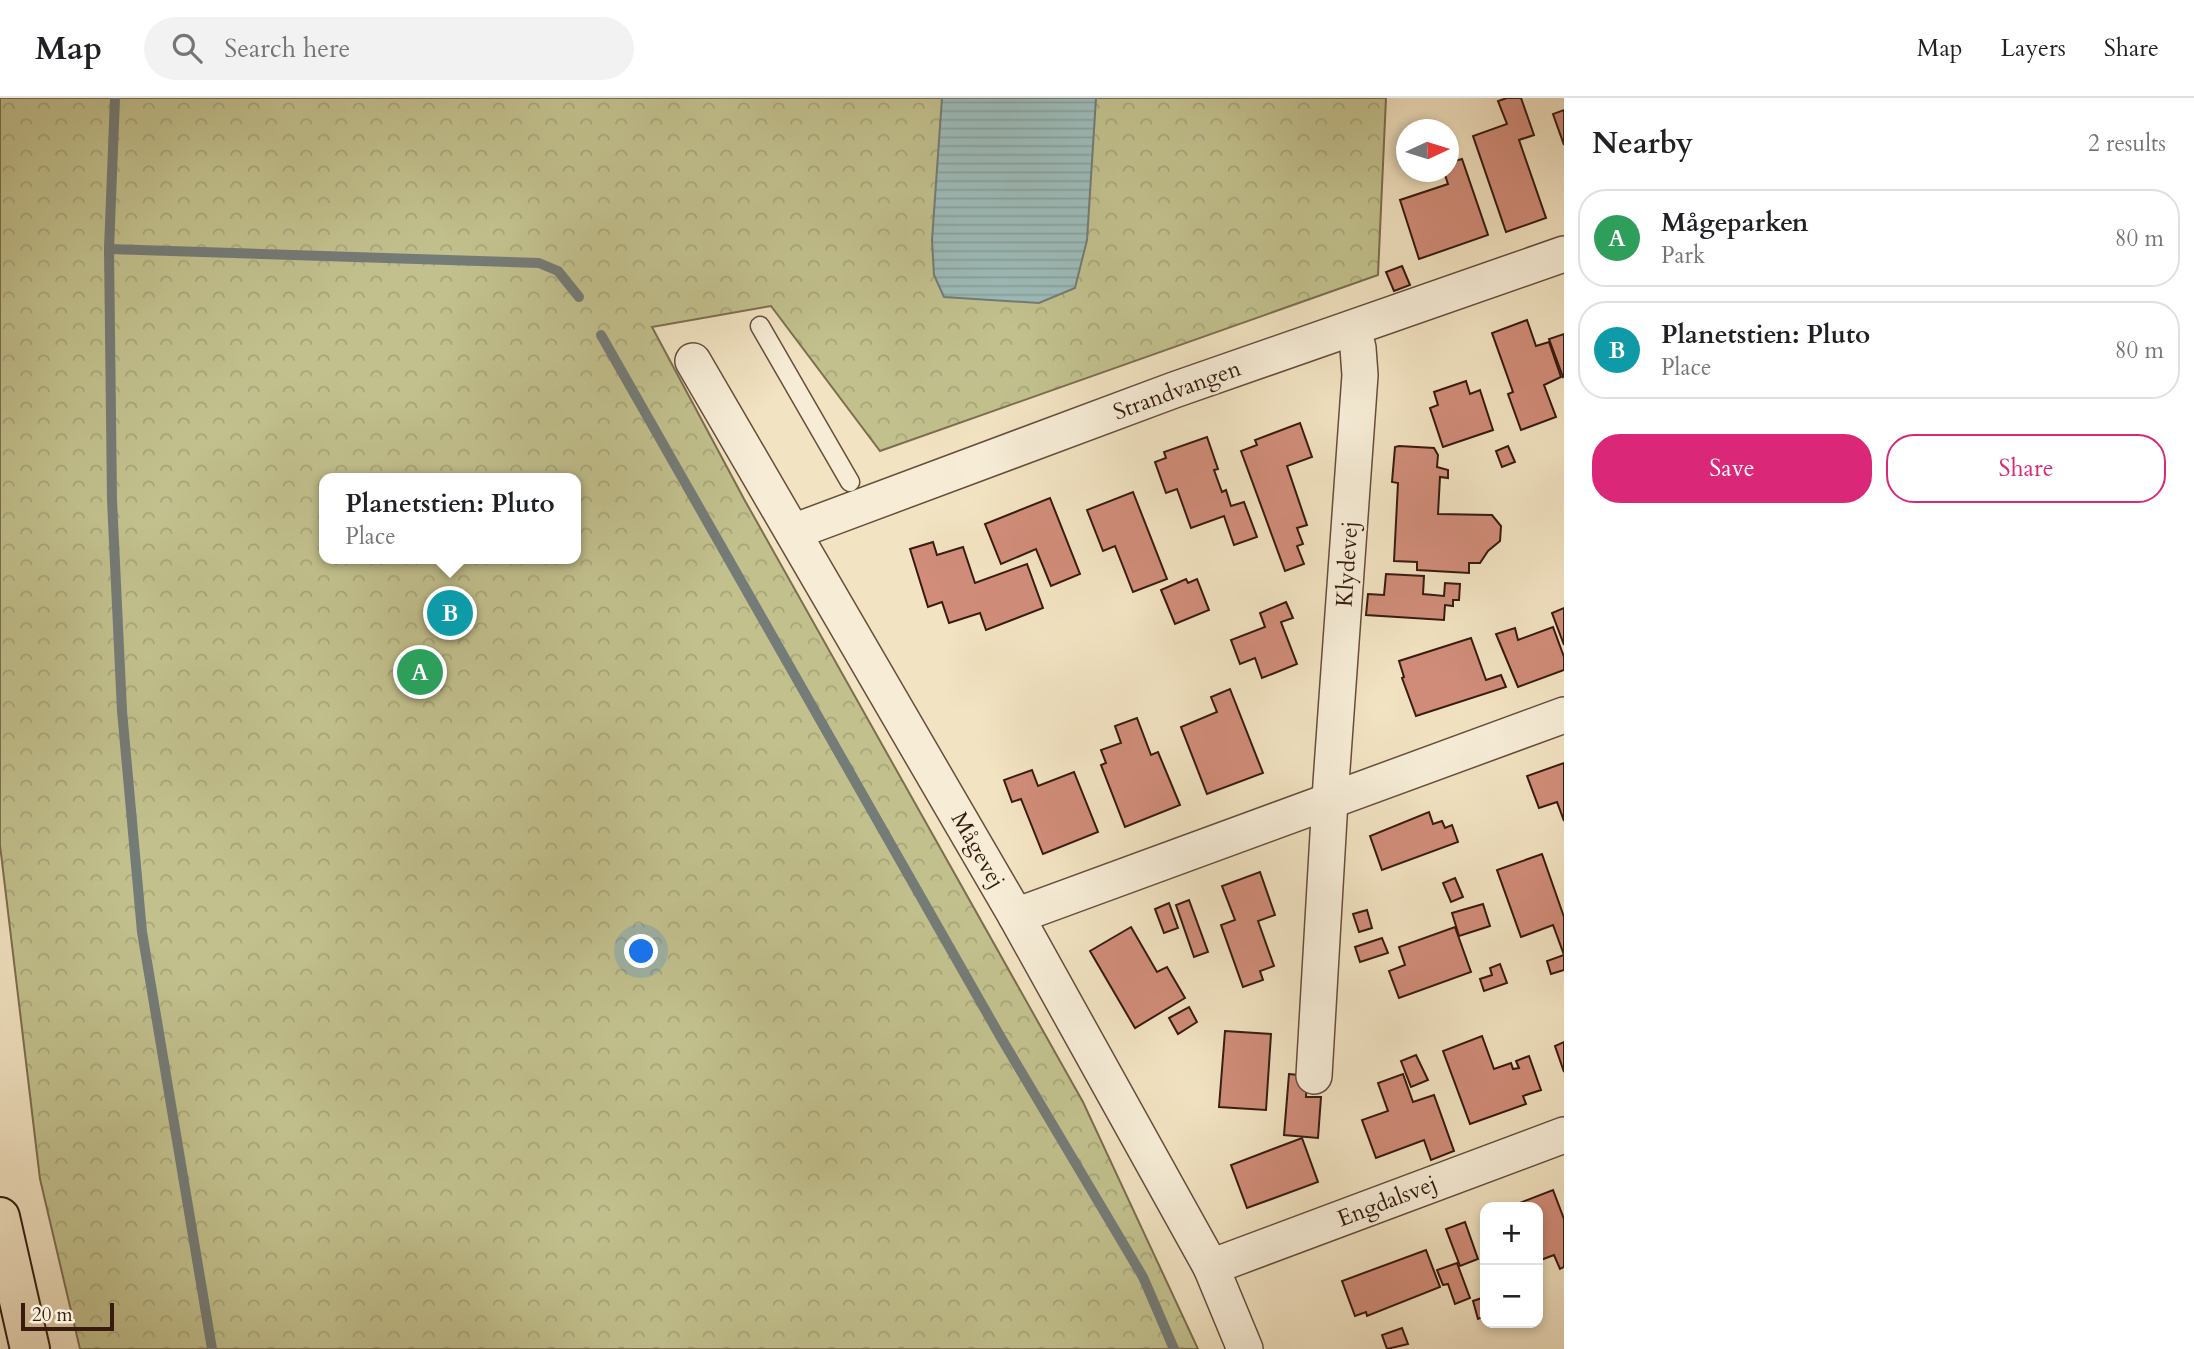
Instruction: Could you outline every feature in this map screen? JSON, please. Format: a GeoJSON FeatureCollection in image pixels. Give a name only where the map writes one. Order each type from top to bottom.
{"type":"FeatureCollection","features":[{"type":"Feature","properties":{"kind":"highway"},"geometry":{"type":"LineString","coordinates":[[0,1217],[30,1349]]}},
{"type":"Feature","properties":{"kind":"street","name":"Strandvangen"},"geometry":{"type":"LineString","coordinates":[[793,531],[1174,390],[1564,254]]}},
{"type":"Feature","properties":{"kind":"street","name":"Klydevej"},"geometry":{"type":"LineString","coordinates":[[1314,1076],[1330,800],[1360,375],[1353,329]]}},
{"type":"Feature","properties":{"kind":"street","name":"Mågevej"},"geometry":{"type":"LineString","coordinates":[[693,361],[1016,916],[1211,1267],[1245,1349]]}},
{"type":"Feature","properties":{"kind":"street"},"geometry":{"type":"LineString","coordinates":[[1016,916],[1564,715]]}},
{"type":"Feature","properties":{"kind":"street","name":"Engdalsvej"},"geometry":{"type":"LineString","coordinates":[[1211,1267],[1564,1135]]}},
{"type":"Feature","properties":{"kind":"lane"},"geometry":{"type":"LineString","coordinates":[[760,327],[850,482]]}},
{"type":"Feature","properties":{"kind":"green space"},"geometry":{"type":"Polygon","coordinates":[[[0,98],[1386,98],[1378,275],[880,451],[771,306],[652,327],[744,499],[1083,1102],[1198,1349],[80,1349],[40,1179],[0,845],[0,98]]]}},
{"type":"Feature","properties":{"kind":"water"},"geometry":{"type":"Polygon","coordinates":[[[942,98],[1096,98],[1087,240],[1075,288],[1039,303],[944,297],[934,275],[932,240],[942,98]]]}},
{"type":"Feature","properties":{"kind":"building"},"geometry":{"type":"Polygon","coordinates":[[[1521,98],[1534,135],[1519,140],[1546,218],[1506,232],[1473,136],[1507,124],[1498,101],[1521,98]]]}},
{"type":"Feature","properties":{"kind":"building"},"geometry":{"type":"Polygon","coordinates":[[[1564,110],[1564,145],[1553,114],[1564,110]]]}},
{"type":"Feature","properties":{"kind":"building"},"geometry":{"type":"Polygon","coordinates":[[[1462,159],[1488,235],[1419,259],[1400,200],[1448,184],[1447,182],[1459,182],[1459,160],[1462,159]]]}},
{"type":"Feature","properties":{"kind":"building"},"geometry":{"type":"Polygon","coordinates":[[[1402,266],[1410,285],[1394,291],[1386,272],[1402,266]]]}},
{"type":"Feature","properties":{"kind":"building"},"geometry":{"type":"Polygon","coordinates":[[[1527,320],[1536,346],[1549,342],[1561,377],[1544,385],[1556,417],[1521,430],[1508,394],[1513,392],[1492,333],[1527,320]]]}},
{"type":"Feature","properties":{"kind":"building"},"geometry":{"type":"Polygon","coordinates":[[[1564,334],[1564,376],[1563,377],[1549,339],[1564,334]]]}},
{"type":"Feature","properties":{"kind":"building"},"geometry":{"type":"Polygon","coordinates":[[[1466,381],[1470,394],[1480,390],[1493,430],[1443,447],[1430,408],[1438,405],[1434,392],[1466,381]]]}},
{"type":"Feature","properties":{"kind":"building"},"geometry":{"type":"Polygon","coordinates":[[[1300,423],[1312,457],[1287,466],[1307,525],[1297,528],[1303,544],[1297,546],[1304,564],[1285,571],[1241,451],[1257,445],[1255,440],[1300,423]]]}},
{"type":"Feature","properties":{"kind":"building"},"geometry":{"type":"Polygon","coordinates":[[[1207,437],[1218,469],[1214,470],[1222,492],[1226,490],[1231,506],[1244,502],[1257,537],[1234,545],[1224,516],[1191,528],[1177,489],[1166,493],[1155,462],[1166,458],[1164,452],[1207,437]]]}},
{"type":"Feature","properties":{"kind":"building"},"geometry":{"type":"Polygon","coordinates":[[[1508,446],[1515,462],[1502,467],[1496,451],[1508,446]]]}},
{"type":"Feature","properties":{"kind":"building"},"geometry":{"type":"Polygon","coordinates":[[[1395,447],[1434,448],[1438,455],[1437,467],[1448,470],[1448,478],[1440,477],[1438,514],[1492,515],[1501,526],[1500,541],[1488,551],[1480,563],[1469,563],[1469,573],[1417,570],[1417,562],[1394,561],[1398,483],[1392,482],[1395,447]]]}},
{"type":"Feature","properties":{"kind":"building"},"geometry":{"type":"Polygon","coordinates":[[[1133,492],[1167,579],[1133,592],[1115,546],[1103,551],[1087,510],[1133,492]]]}},
{"type":"Feature","properties":{"kind":"building"},"geometry":{"type":"Polygon","coordinates":[[[1050,498],[1080,574],[1051,586],[1036,549],[1001,564],[985,524],[1050,498]]]}},
{"type":"Feature","properties":{"kind":"building"},"geometry":{"type":"Polygon","coordinates":[[[933,542],[937,555],[963,547],[975,583],[1027,564],[1043,608],[986,630],[980,613],[949,623],[942,602],[928,607],[910,549],[933,542]]]}},
{"type":"Feature","properties":{"kind":"building"},"geometry":{"type":"Polygon","coordinates":[[[1386,574],[1424,576],[1423,594],[1444,596],[1445,583],[1460,584],[1459,600],[1453,600],[1453,606],[1445,605],[1444,620],[1366,615],[1368,594],[1384,595],[1386,574]]]}},
{"type":"Feature","properties":{"kind":"building"},"geometry":{"type":"Polygon","coordinates":[[[1186,579],[1188,583],[1197,579],[1209,610],[1175,624],[1161,590],[1186,579]]]}},
{"type":"Feature","properties":{"kind":"building"},"geometry":{"type":"Polygon","coordinates":[[[1286,602],[1293,618],[1281,622],[1297,664],[1262,678],[1255,658],[1240,664],[1231,640],[1265,627],[1260,613],[1286,602]]]}},
{"type":"Feature","properties":{"kind":"building"},"geometry":{"type":"Polygon","coordinates":[[[1564,608],[1564,645],[1552,613],[1564,608]]]}},
{"type":"Feature","properties":{"kind":"building"},"geometry":{"type":"Polygon","coordinates":[[[1553,627],[1564,657],[1564,670],[1518,687],[1496,634],[1515,628],[1518,640],[1553,627]]]}},
{"type":"Feature","properties":{"kind":"building"},"geometry":{"type":"Polygon","coordinates":[[[1471,638],[1486,680],[1501,675],[1506,687],[1416,716],[1402,678],[1404,677],[1399,661],[1471,638]]]}},
{"type":"Feature","properties":{"kind":"building"},"geometry":{"type":"Polygon","coordinates":[[[1230,689],[1263,773],[1207,794],[1181,727],[1217,712],[1211,697],[1230,689]]]}},
{"type":"Feature","properties":{"kind":"building"},"geometry":{"type":"Polygon","coordinates":[[[1137,718],[1151,755],[1158,752],[1180,805],[1125,827],[1101,765],[1106,763],[1101,750],[1121,743],[1115,726],[1137,718]]]}},
{"type":"Feature","properties":{"kind":"building"},"geometry":{"type":"Polygon","coordinates":[[[1564,763],[1564,821],[1557,802],[1539,808],[1527,776],[1564,763]]]}},
{"type":"Feature","properties":{"kind":"building"},"geometry":{"type":"Polygon","coordinates":[[[1032,770],[1038,786],[1074,772],[1098,832],[1043,854],[1021,799],[1012,802],[1004,780],[1032,770]]]}},
{"type":"Feature","properties":{"kind":"building"},"geometry":{"type":"Polygon","coordinates":[[[1429,812],[1433,824],[1442,821],[1445,828],[1452,825],[1458,842],[1382,870],[1370,836],[1429,812]]]}},
{"type":"Feature","properties":{"kind":"building"},"geometry":{"type":"Polygon","coordinates":[[[1542,854],[1564,917],[1564,955],[1553,925],[1521,937],[1497,870],[1542,854]]]}},
{"type":"Feature","properties":{"kind":"building"},"geometry":{"type":"Polygon","coordinates":[[[1260,872],[1275,915],[1258,921],[1274,966],[1260,971],[1263,980],[1243,987],[1221,925],[1235,920],[1222,886],[1260,872]]]}},
{"type":"Feature","properties":{"kind":"building"},"geometry":{"type":"Polygon","coordinates":[[[1455,878],[1463,897],[1451,902],[1443,883],[1455,878]]]}},
{"type":"Feature","properties":{"kind":"building"},"geometry":{"type":"Polygon","coordinates":[[[1189,900],[1208,952],[1194,957],[1176,905],[1189,900]]]}},
{"type":"Feature","properties":{"kind":"building"},"geometry":{"type":"Polygon","coordinates":[[[1169,903],[1178,928],[1164,933],[1155,909],[1169,903]]]}},
{"type":"Feature","properties":{"kind":"building"},"geometry":{"type":"Polygon","coordinates":[[[1483,904],[1490,926],[1459,936],[1452,913],[1483,904]]]}},
{"type":"Feature","properties":{"kind":"building"},"geometry":{"type":"Polygon","coordinates":[[[1367,910],[1372,928],[1359,932],[1353,914],[1367,910]]]}},
{"type":"Feature","properties":{"kind":"building"},"geometry":{"type":"Polygon","coordinates":[[[1131,927],[1157,972],[1167,967],[1185,998],[1135,1028],[1090,951],[1131,927]]]}},
{"type":"Feature","properties":{"kind":"building"},"geometry":{"type":"Polygon","coordinates":[[[1455,927],[1471,972],[1399,998],[1389,971],[1405,965],[1399,947],[1455,927]]]}},
{"type":"Feature","properties":{"kind":"building"},"geometry":{"type":"Polygon","coordinates":[[[1382,938],[1388,953],[1360,962],[1355,947],[1382,938]]]}},
{"type":"Feature","properties":{"kind":"building"},"geometry":{"type":"Polygon","coordinates":[[[1564,955],[1564,970],[1551,974],[1547,961],[1564,955]]]}},
{"type":"Feature","properties":{"kind":"building"},"geometry":{"type":"Polygon","coordinates":[[[1500,964],[1507,983],[1484,991],[1480,979],[1492,975],[1490,968],[1500,964]]]}},
{"type":"Feature","properties":{"kind":"building"},"geometry":{"type":"Polygon","coordinates":[[[1189,1007],[1197,1022],[1178,1034],[1169,1018],[1189,1007]]]}},
{"type":"Feature","properties":{"kind":"building"},"geometry":{"type":"Polygon","coordinates":[[[1225,1031],[1271,1034],[1266,1110],[1219,1107],[1225,1031]]]}},
{"type":"Feature","properties":{"kind":"building"},"geometry":{"type":"Polygon","coordinates":[[[1482,1036],[1494,1069],[1511,1063],[1513,1069],[1519,1068],[1516,1061],[1529,1056],[1541,1090],[1523,1096],[1526,1104],[1470,1124],[1443,1051],[1482,1036]]]}},
{"type":"Feature","properties":{"kind":"building"},"geometry":{"type":"Polygon","coordinates":[[[1564,1042],[1564,1072],[1555,1046],[1564,1042]]]}},
{"type":"Feature","properties":{"kind":"building"},"geometry":{"type":"Polygon","coordinates":[[[1416,1055],[1428,1080],[1411,1087],[1401,1061],[1416,1055]]]}},
{"type":"Feature","properties":{"kind":"building"},"geometry":{"type":"Polygon","coordinates":[[[1289,1074],[1307,1076],[1306,1097],[1321,1097],[1318,1138],[1284,1135],[1289,1074]]]}},
{"type":"Feature","properties":{"kind":"building"},"geometry":{"type":"Polygon","coordinates":[[[1403,1074],[1413,1102],[1434,1095],[1454,1151],[1431,1160],[1424,1140],[1376,1158],[1362,1120],[1388,1111],[1378,1083],[1403,1074]]]}},
{"type":"Feature","properties":{"kind":"building"},"geometry":{"type":"Polygon","coordinates":[[[1302,1138],[1318,1182],[1247,1208],[1231,1165],[1302,1138]]]}},
{"type":"Feature","properties":{"kind":"building"},"geometry":{"type":"Polygon","coordinates":[[[1553,1190],[1564,1219],[1564,1267],[1560,1269],[1554,1255],[1543,1259],[1543,1202],[1522,1202],[1553,1190]]]}},
{"type":"Feature","properties":{"kind":"building"},"geometry":{"type":"Polygon","coordinates":[[[1465,1222],[1478,1259],[1460,1266],[1446,1229],[1465,1222]]]}},
{"type":"Feature","properties":{"kind":"building"},"geometry":{"type":"Polygon","coordinates":[[[1426,1250],[1440,1287],[1367,1316],[1366,1312],[1355,1316],[1342,1281],[1426,1250]]]}},
{"type":"Feature","properties":{"kind":"building"},"geometry":{"type":"Polygon","coordinates":[[[1457,1263],[1470,1298],[1455,1304],[1448,1284],[1443,1285],[1437,1270],[1457,1263]]]}},
{"type":"Feature","properties":{"kind":"building"},"geometry":{"type":"Polygon","coordinates":[[[1480,1299],[1478,1319],[1473,1301],[1480,1299]]]}},
{"type":"Feature","properties":{"kind":"building"},"geometry":{"type":"Polygon","coordinates":[[[1402,1328],[1408,1344],[1387,1349],[1382,1335],[1402,1328]]]}},
{"type":"Feature","properties":{"kind":"waterway"},"geometry":{"type":"LineString","coordinates":[[115,98],[109,249],[112,500],[122,711],[142,932],[212,1349]]}},
{"type":"Feature","properties":{"kind":"waterway"},"geometry":{"type":"LineString","coordinates":[[109,249],[539,263],[558,271],[579,297]]}},
{"type":"Feature","properties":{"kind":"waterway"},"geometry":{"type":"LineString","coordinates":[[601,335],[1000,1036],[1143,1277],[1174,1349]]}},
{"type":"Feature","properties":{"kind":"place","name":"Planetstien: Pluto"},"geometry":{"type":"Point","coordinates":[450,613]}},
{"type":"Feature","properties":{"kind":"place","name":"Mågeparken"},"geometry":{"type":"Point","coordinates":[420,672]}}]}
